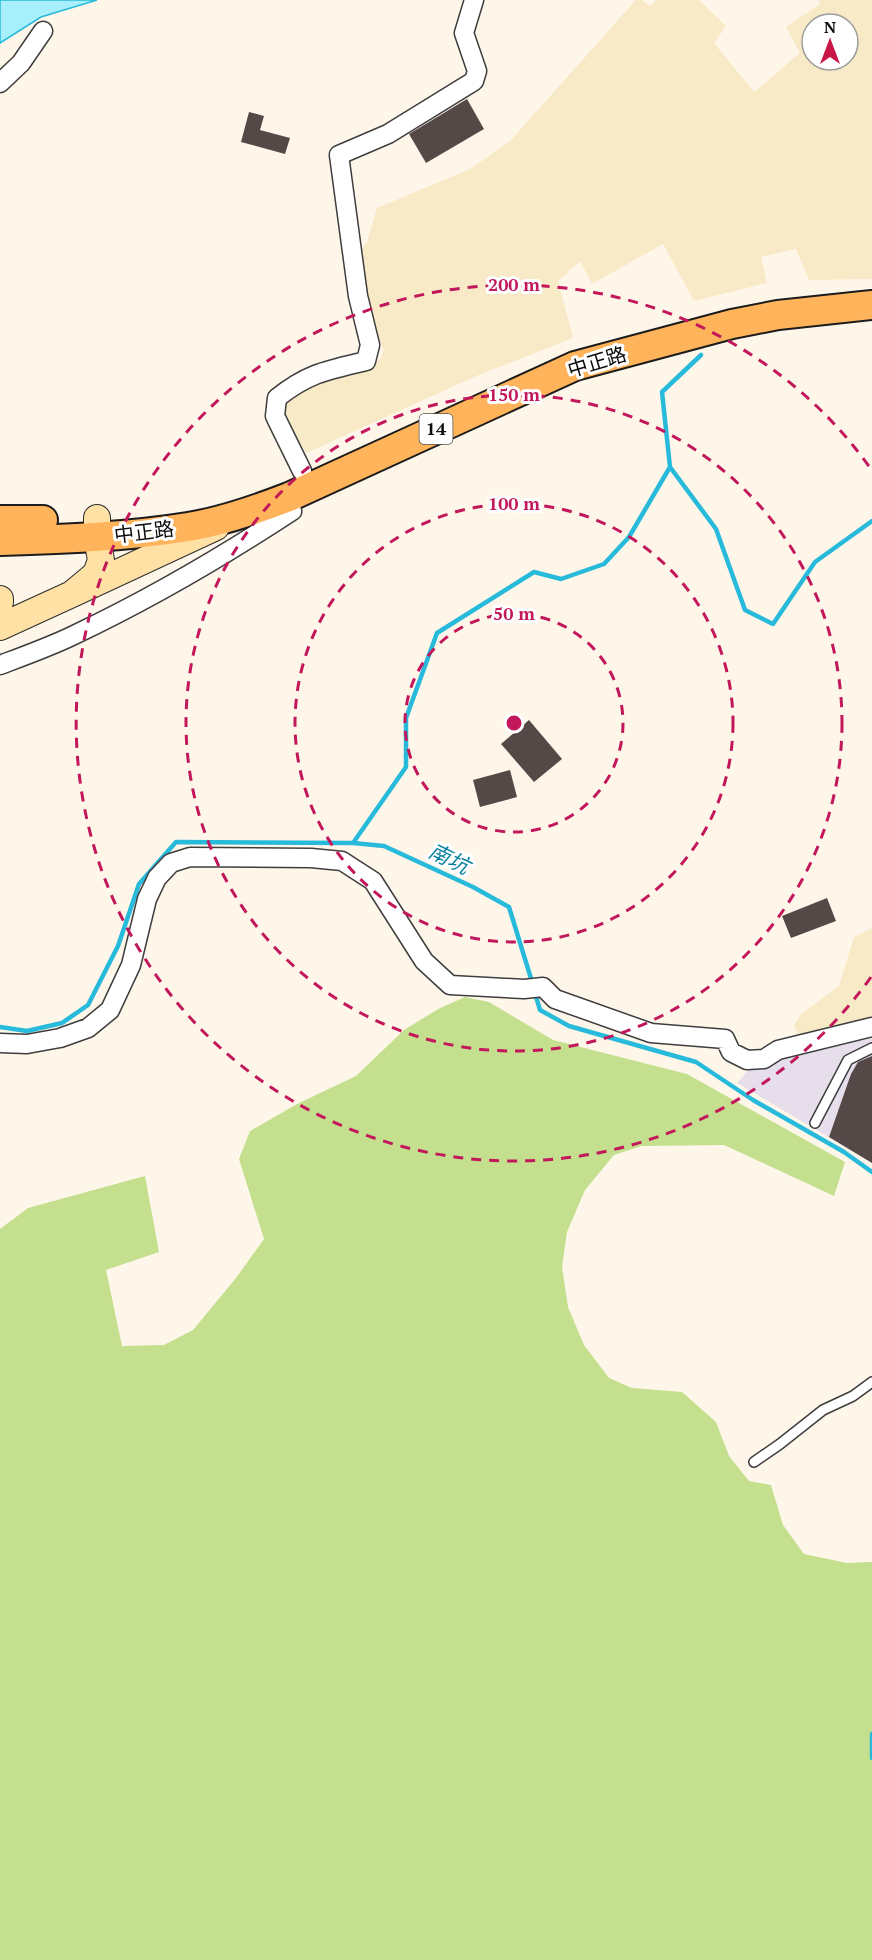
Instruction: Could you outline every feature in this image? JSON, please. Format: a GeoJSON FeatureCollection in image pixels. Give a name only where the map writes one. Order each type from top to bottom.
{"type":"FeatureCollection","features":[{"type":"Feature","properties":{"kind":"main road","name":"中正路"},"geometry":{"type":"LineString","coordinates":[[0,541],[97,528],[185,510],[237,496],[302,471],[482,387],[631,332],[774,296],[872,285]]}},
{"type":"Feature","properties":{"kind":"main road","name":"中正路"},"geometry":{"type":"LineString","coordinates":[[0,520],[97,528],[189,527],[289,497],[575,366],[732,324],[778,315],[872,305]]}},
{"type":"Feature","properties":{"kind":"street"},"geometry":{"type":"LineString","coordinates":[[302,471],[275,416],[277,398],[298,382],[326,370],[366,361],[370,345],[355,275],[339,155],[388,134],[474,81],[477,71],[464,33],[474,0]]}},
{"type":"Feature","properties":{"kind":"street"},"geometry":{"type":"LineString","coordinates":[[0,83],[21,63],[44,31]]}},
{"type":"Feature","properties":{"kind":"street"},"geometry":{"type":"LineString","coordinates":[[0,665],[72,636],[239,546],[292,511],[289,497]]}},
{"type":"Feature","properties":{"kind":"street"},"geometry":{"type":"LineString","coordinates":[[72,594],[255,509]]}},
{"type":"Feature","properties":{"kind":"street","name":"中正路"},"geometry":{"type":"LineString","coordinates":[[0,627],[72,594],[96,574],[101,560],[97,528]]}},
{"type":"Feature","properties":{"kind":"street"},"geometry":{"type":"LineString","coordinates":[[0,1043],[27,1044],[60,1038],[88,1028],[110,1010],[131,965],[147,899],[157,878],[171,863],[190,857],[311,858],[342,861],[373,881],[424,961],[450,985],[524,989],[543,987],[555,999],[651,1033],[724,1039],[731,1052],[747,1060],[764,1059],[778,1050],[872,1027]]}},
{"type":"Feature","properties":{"kind":"lane"},"geometry":{"type":"LineString","coordinates":[[815,1123],[848,1060],[872,1048]]}},
{"type":"Feature","properties":{"kind":"lane"},"geometry":{"type":"LineString","coordinates":[[754,1462],[822,1410],[853,1395],[872,1382]]}},
{"type":"Feature","properties":{"kind":"shaded area"},"geometry":{"type":"Polygon","coordinates":[[[636,0],[642,0],[650,6],[656,0],[699,0],[726,26],[714,43],[754,92],[800,53],[800,72],[860,72],[860,12],[808,12],[820,4],[818,0],[872,0],[872,279],[809,280],[796,249],[761,257],[767,283],[694,301],[663,244],[592,284],[580,261],[558,281],[573,338],[481,374],[306,453],[283,415],[284,401],[325,377],[375,363],[381,358],[384,350],[368,316],[356,255],[367,242],[377,208],[470,169],[510,141],[636,0]]]}},
{"type":"Feature","properties":{"kind":"shaded area"},"geometry":{"type":"Polygon","coordinates":[[[800,18],[800,53],[786,27],[800,18]]]}},
{"type":"Feature","properties":{"kind":"shaded area"},"geometry":{"type":"Polygon","coordinates":[[[872,928],[872,1019],[798,1035],[794,1025],[801,1014],[839,986],[854,937],[872,928]]]}},
{"type":"Feature","properties":{"kind":"shaded area"},"geometry":{"type":"Polygon","coordinates":[[[872,1038],[872,1163],[737,1083],[751,1067],[872,1038]]]}},
{"type":"Feature","properties":{"kind":"green space"},"geometry":{"type":"Polygon","coordinates":[[[465,997],[489,1002],[553,1040],[687,1074],[845,1162],[834,1196],[724,1145],[642,1146],[614,1155],[585,1190],[567,1232],[562,1267],[568,1307],[584,1345],[609,1378],[632,1388],[682,1392],[716,1422],[729,1456],[749,1481],[771,1485],[783,1525],[804,1554],[847,1563],[872,1562],[872,1960],[0,1960],[0,1229],[28,1208],[145,1176],[159,1252],[106,1270],[122,1346],[164,1345],[193,1330],[236,1278],[264,1239],[239,1159],[250,1131],[297,1104],[356,1076],[404,1030],[440,1008],[465,997]]]}},
{"type":"Feature","properties":{"kind":"water"},"geometry":{"type":"Polygon","coordinates":[[[0,0],[97,0],[41,17],[0,43],[0,0]]]}},
{"type":"Feature","properties":{"kind":"building"},"geometry":{"type":"Polygon","coordinates":[[[467,99],[484,129],[426,163],[409,134],[467,99]]]}},
{"type":"Feature","properties":{"kind":"building"},"geometry":{"type":"Polygon","coordinates":[[[249,112],[264,116],[260,130],[290,138],[285,154],[241,142],[249,112]]]}},
{"type":"Feature","properties":{"kind":"building"},"geometry":{"type":"Polygon","coordinates":[[[529,720],[562,759],[534,782],[501,744],[529,720]]]}},
{"type":"Feature","properties":{"kind":"building"},"geometry":{"type":"Polygon","coordinates":[[[510,770],[517,797],[480,807],[473,780],[510,770]]]}},
{"type":"Feature","properties":{"kind":"building"},"geometry":{"type":"Polygon","coordinates":[[[827,898],[836,921],[791,938],[782,916],[827,898]]]}},
{"type":"Feature","properties":{"kind":"building"},"geometry":{"type":"Polygon","coordinates":[[[872,1056],[872,1163],[829,1137],[851,1074],[858,1062],[872,1056]]]}},
{"type":"Feature","properties":{"kind":"waterway"},"geometry":{"type":"LineString","coordinates":[[670,467],[662,392],[701,355]]}},
{"type":"Feature","properties":{"kind":"waterway"},"geometry":{"type":"LineString","coordinates":[[353,843],[406,767],[406,718],[437,633],[534,572],[561,579],[604,564],[629,537],[670,467],[716,529],[745,610],[773,624],[815,562],[872,521]]}},
{"type":"Feature","properties":{"kind":"waterway","name":"南坑"},"geometry":{"type":"LineString","coordinates":[[0,1027],[27,1031],[62,1023],[88,1005],[118,946],[139,884],[176,842],[353,843],[384,846],[473,887],[509,907],[533,985]]}},
{"type":"Feature","properties":{"kind":"waterway","name":"南坑"},"geometry":{"type":"LineString","coordinates":[[535,993],[540,1010],[569,1026],[696,1062],[753,1100],[844,1152],[872,1172]]}},
{"type":"Feature","properties":{"kind":"waterway","name":"南坑"},"geometry":{"type":"LineString","coordinates":[[872,1734],[872,1758]]}}]}
